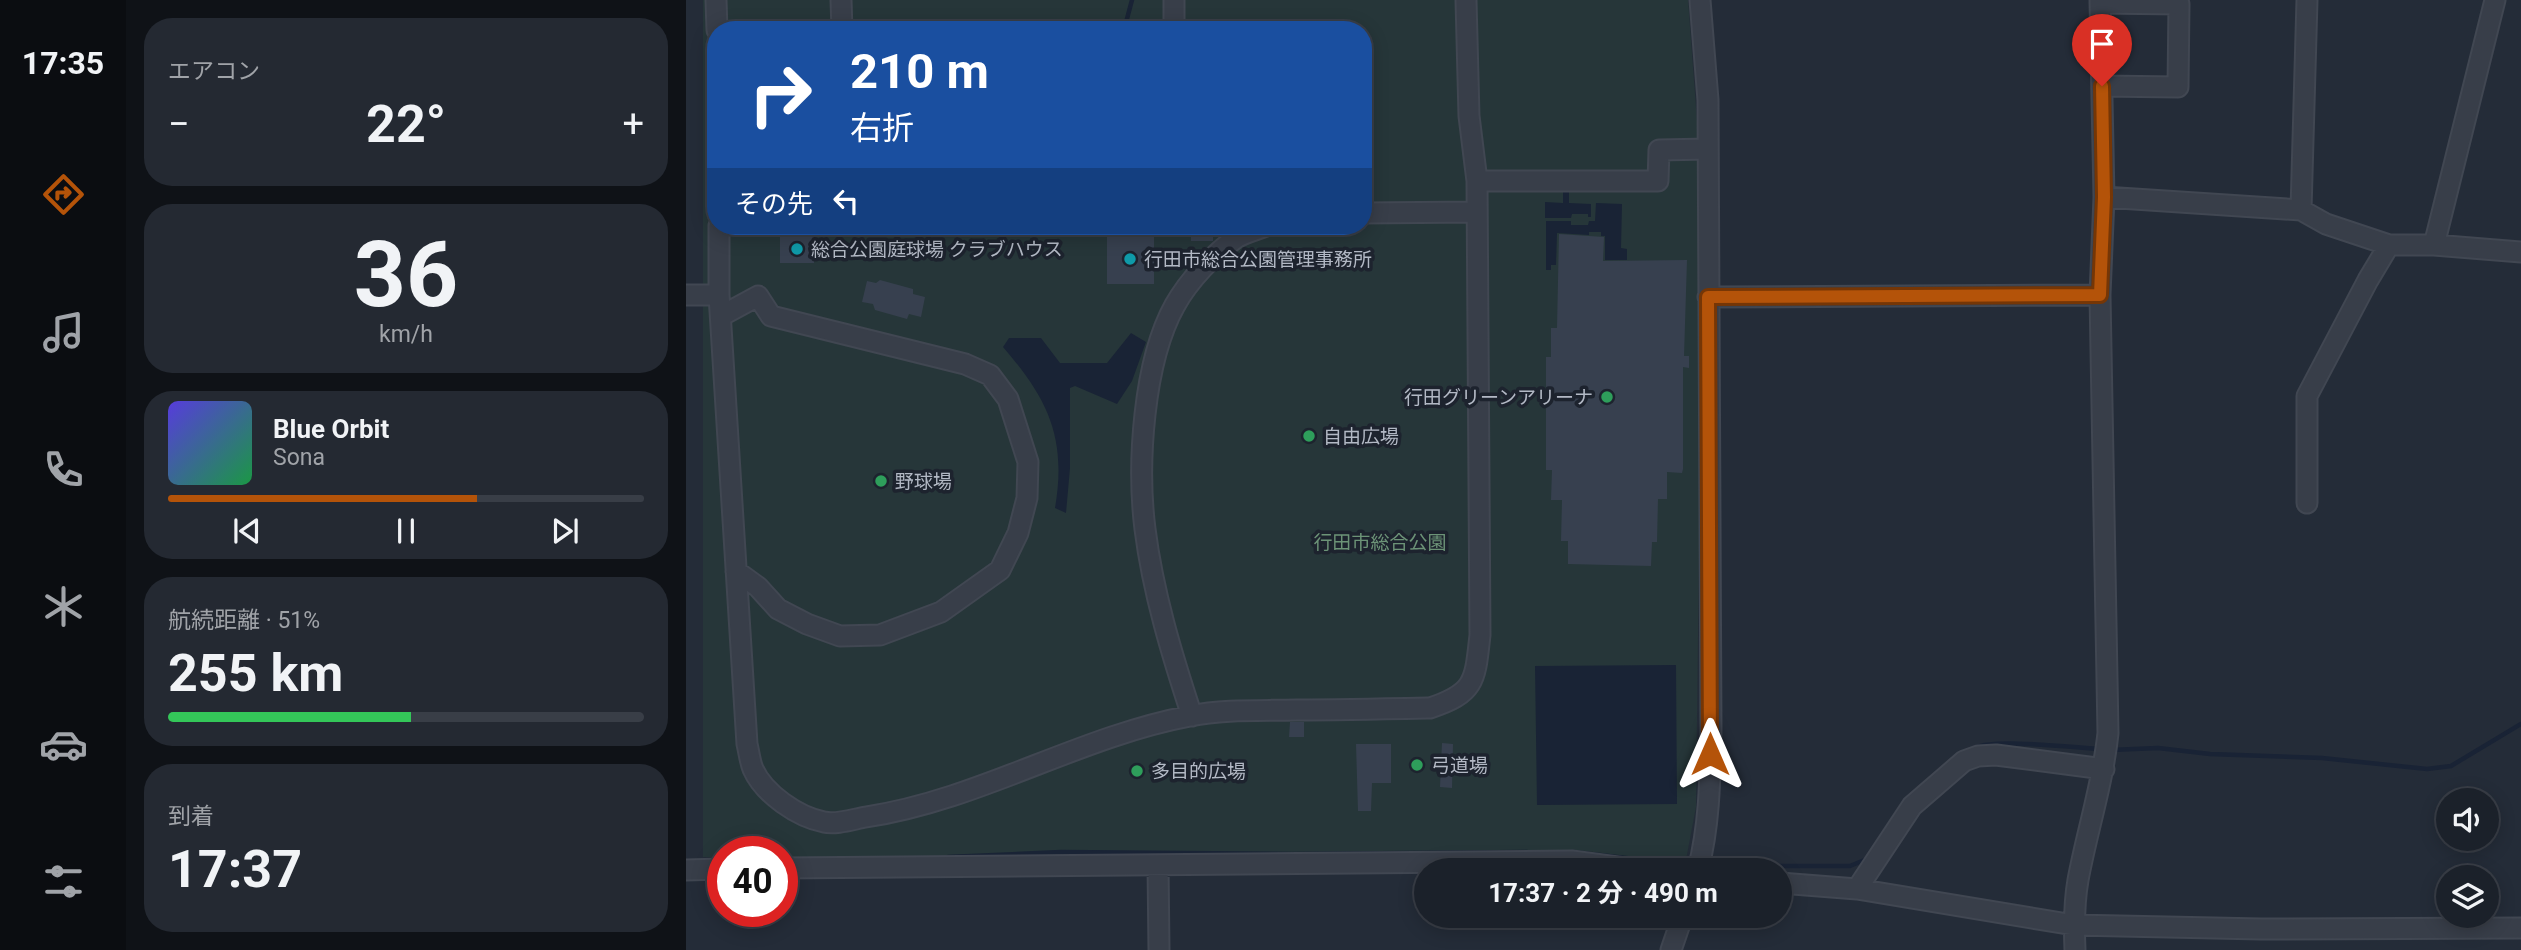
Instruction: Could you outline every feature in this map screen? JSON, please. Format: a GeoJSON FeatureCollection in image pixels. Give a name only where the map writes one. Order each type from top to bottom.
{"type":"FeatureCollection","features":[{"type":"Feature","properties":{"kind":"street"},"geometry":{"type":"LineString","coordinates":[[716,0],[717,21]]}},
{"type":"Feature","properties":{"kind":"street"},"geometry":{"type":"LineString","coordinates":[[841,0],[842,21]]}},
{"type":"Feature","properties":{"kind":"street"},"geometry":{"type":"LineString","coordinates":[[1174,0],[1174,21]]}},
{"type":"Feature","properties":{"kind":"street"},"geometry":{"type":"LineString","coordinates":[[719,235],[719,295],[747,744],[753,770],[771,794],[799,812],[825,823],[893,813],[934,803],[1068,752],[1155,724],[1192,716],[1233,711],[1430,708],[1448,702],[1468,689],[1476,674],[1480,635],[1477,181],[1469,116],[1466,0]]}},
{"type":"Feature","properties":{"kind":"street"},"geometry":{"type":"LineString","coordinates":[[1700,0],[1708,100],[1710,780],[1705,844],[1701,858]]}},
{"type":"Feature","properties":{"kind":"street"},"geometry":{"type":"LineString","coordinates":[[2301,210],[2307,0]]}},
{"type":"Feature","properties":{"kind":"street"},"geometry":{"type":"LineString","coordinates":[[2434,245],[2495,0]]}},
{"type":"Feature","properties":{"kind":"street"},"geometry":{"type":"LineString","coordinates":[[2075,950],[2077,882],[2104,769],[2109,733],[2100,295],[2104,197],[2100,2],[2179,4],[2178,87],[2102,86]]}},
{"type":"Feature","properties":{"kind":"street"},"geometry":{"type":"LineString","coordinates":[[1477,181],[1658,181],[1660,149],[1708,149]]}},
{"type":"Feature","properties":{"kind":"street"},"geometry":{"type":"LineString","coordinates":[[2104,197],[2301,210],[2326,224],[2389,245],[2434,245],[2521,252]]}},
{"type":"Feature","properties":{"kind":"street"},"geometry":{"type":"LineString","coordinates":[[1372,213],[1476,212]]}},
{"type":"Feature","properties":{"kind":"street"},"geometry":{"type":"LineString","coordinates":[[1192,716],[1166,629],[1145,529],[1142,463],[1149,391],[1159,344],[1175,305],[1202,268],[1242,235]]}},
{"type":"Feature","properties":{"kind":"street"},"geometry":{"type":"LineString","coordinates":[[2307,503],[2307,396],[2389,245]]}},
{"type":"Feature","properties":{"kind":"street"},"geometry":{"type":"LineString","coordinates":[[686,295],[719,295]]}},
{"type":"Feature","properties":{"kind":"street"},"geometry":{"type":"LineString","coordinates":[[1708,297],[2100,295]]}},
{"type":"Feature","properties":{"kind":"street"},"geometry":{"type":"LineString","coordinates":[[721,316],[758,296],[771,316],[965,364],[990,375],[1008,399],[1028,462],[1027,498],[1018,533],[1000,570],[942,612],[880,635],[840,636],[807,624],[778,609],[758,587],[736,571]]}},
{"type":"Feature","properties":{"kind":"street"},"geometry":{"type":"LineString","coordinates":[[1857,889],[1912,806],[1964,761],[1978,756],[1996,755],[2104,769]]}},
{"type":"Feature","properties":{"kind":"street"},"geometry":{"type":"LineString","coordinates":[[798,868],[1414,863]]}},
{"type":"Feature","properties":{"kind":"street"},"geometry":{"type":"LineString","coordinates":[[1158,866],[1158,950]]}},
{"type":"Feature","properties":{"kind":"street"},"geometry":{"type":"LineString","coordinates":[[686,870],[707,869]]}},
{"type":"Feature","properties":{"kind":"street"},"geometry":{"type":"LineString","coordinates":[[1792,884],[1857,889],[2074,925],[2261,929],[2521,928]]}},
{"type":"Feature","properties":{"kind":"street"},"geometry":{"type":"LineString","coordinates":[[1671,950],[1679,928]]}},
{"type":"Feature","properties":{"kind":"green space","name":"行田市総合公園"},"geometry":{"type":"Polygon","coordinates":[[[703,0],[1688,0],[1699,148],[1702,297],[1696,807],[1686,858],[939,857],[798,861],[798,836],[707,836],[707,857],[703,857],[703,0]]]}},
{"type":"Feature","properties":{"kind":"water"},"geometry":{"type":"Polygon","coordinates":[[[1563,189],[1569,189],[1569,203],[1591,204],[1591,217],[1588,217],[1588,214],[1572,214],[1571,218],[1545,218],[1545,202],[1563,203],[1563,189]]]}},
{"type":"Feature","properties":{"kind":"water"},"geometry":{"type":"Polygon","coordinates":[[[1596,203],[1622,204],[1621,248],[1627,249],[1627,260],[1605,260],[1605,236],[1601,236],[1601,232],[1589,232],[1589,235],[1557,233],[1556,265],[1551,265],[1551,270],[1546,270],[1546,221],[1571,221],[1571,225],[1588,225],[1589,221],[1595,221],[1596,203]]]}},
{"type":"Feature","properties":{"kind":"water"},"geometry":{"type":"Polygon","coordinates":[[[1131,333],[1146,342],[1132,381],[1117,404],[1075,386],[1070,388],[1070,468],[1066,513],[1055,508],[1058,461],[1056,440],[1050,421],[1032,384],[1003,347],[1009,338],[1041,338],[1060,363],[1107,363],[1131,333]]]}},
{"type":"Feature","properties":{"kind":"water"},"geometry":{"type":"Polygon","coordinates":[[[1676,665],[1677,804],[1537,805],[1535,666],[1676,665]]]}},
{"type":"Feature","properties":{"kind":"building"},"geometry":{"type":"Polygon","coordinates":[[[1559,234],[1604,237],[1603,261],[1687,260],[1684,356],[1689,356],[1689,368],[1683,367],[1683,469],[1682,473],[1667,472],[1667,499],[1658,499],[1657,542],[1652,542],[1651,566],[1568,564],[1568,541],[1561,541],[1562,500],[1551,500],[1552,470],[1546,470],[1546,357],[1551,357],[1551,328],[1557,328],[1559,234]]]}},
{"type":"Feature","properties":{"kind":"building","name":"総合公園庭球場 クラブハウス"},"geometry":{"type":"Polygon","coordinates":[[[780,235],[814,235],[814,263],[780,263],[780,235]]]}},
{"type":"Feature","properties":{"kind":"building","name":"行田市総合公園管理事務所"},"geometry":{"type":"Polygon","coordinates":[[[1107,235],[1154,235],[1154,284],[1107,284],[1107,235]]]}},
{"type":"Feature","properties":{"kind":"building"},"geometry":{"type":"Polygon","coordinates":[[[1191,235],[1213,235],[1213,241],[1191,241],[1191,235]]]}},
{"type":"Feature","properties":{"kind":"building"},"geometry":{"type":"Polygon","coordinates":[[[880,280],[913,289],[913,294],[925,297],[921,317],[909,314],[907,319],[875,310],[873,304],[862,302],[867,281],[876,283],[880,280]]]}},
{"type":"Feature","properties":{"kind":"building"},"geometry":{"type":"Polygon","coordinates":[[[1290,722],[1304,722],[1304,737],[1289,737],[1290,722]]]}},
{"type":"Feature","properties":{"kind":"building"},"geometry":{"type":"Polygon","coordinates":[[[1442,743],[1453,744],[1452,788],[1440,787],[1442,743]]]}},
{"type":"Feature","properties":{"kind":"building"},"geometry":{"type":"Polygon","coordinates":[[[1356,744],[1391,744],[1391,783],[1372,783],[1371,811],[1358,811],[1356,744]]]}},
{"type":"Feature","properties":{"kind":"waterway"},"geometry":{"type":"LineString","coordinates":[[1126,21],[1132,0]]}},
{"type":"Feature","properties":{"kind":"waterway"},"geometry":{"type":"LineString","coordinates":[[2111,750],[2158,748],[2210,754],[2322,758],[2427,769],[2451,766],[2521,724]]}},
{"type":"Feature","properties":{"kind":"waterway"},"geometry":{"type":"LineString","coordinates":[[1975,748],[2017,744],[2102,749]]}},
{"type":"Feature","properties":{"kind":"waterway"},"geometry":{"type":"LineString","coordinates":[[948,857],[1061,852],[1527,852]]}},
{"type":"Feature","properties":{"kind":"waterway"},"geometry":{"type":"LineString","coordinates":[[1574,852],[1625,858]]}},
{"type":"Feature","properties":{"kind":"waterway"},"geometry":{"type":"LineString","coordinates":[[1792,866],[1850,866],[1867,859]]}},
{"type":"Feature","properties":{"kind":"place","name":"総合公園庭球場 クラブハウス"},"geometry":{"type":"Point","coordinates":[797,249]}},
{"type":"Feature","properties":{"kind":"place","name":"行田市総合公園管理事務所"},"geometry":{"type":"Point","coordinates":[1130,259]}},
{"type":"Feature","properties":{"kind":"place","name":"行田グリーンアリーナ"},"geometry":{"type":"Point","coordinates":[1607,397]}},
{"type":"Feature","properties":{"kind":"place","name":"自由広場"},"geometry":{"type":"Point","coordinates":[1309,436]}},
{"type":"Feature","properties":{"kind":"place","name":"野球場"},"geometry":{"type":"Point","coordinates":[881,481]}},
{"type":"Feature","properties":{"kind":"place","name":"弓道場"},"geometry":{"type":"Point","coordinates":[1417,765]}},
{"type":"Feature","properties":{"kind":"place","name":"多目的広場"},"geometry":{"type":"Point","coordinates":[1137,771]}},
{"type":"Feature","properties":{"kind":"route"},"geometry":{"type":"LineString","coordinates":[[1710,754],[1708,297],[2100,295],[2104,197],[2102,86]]}}]}
